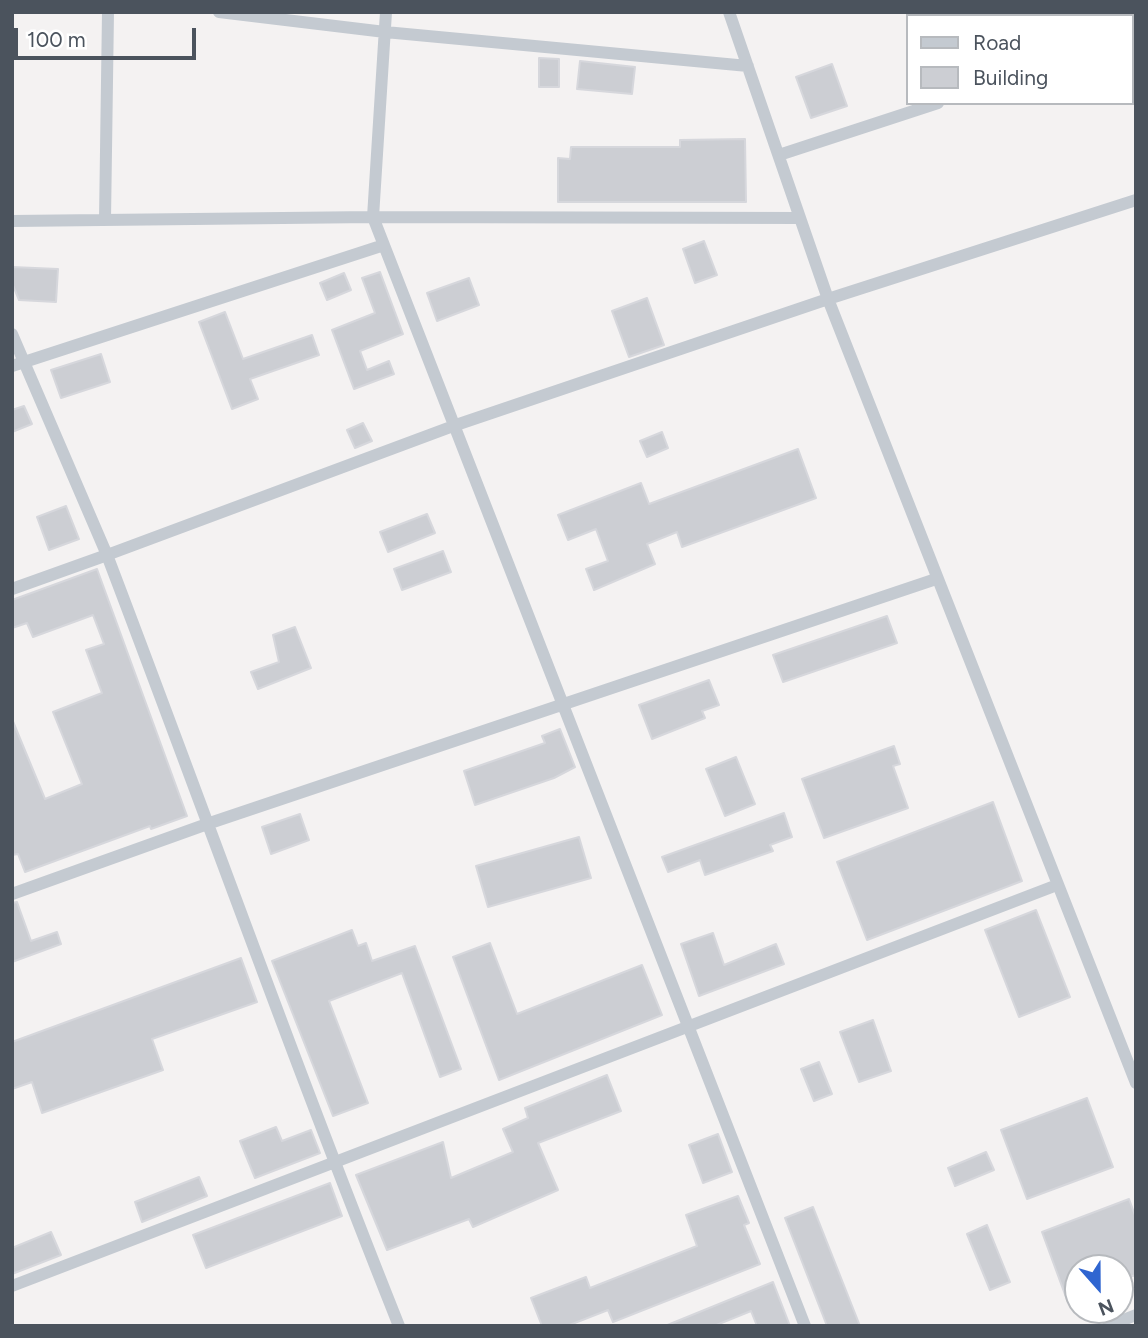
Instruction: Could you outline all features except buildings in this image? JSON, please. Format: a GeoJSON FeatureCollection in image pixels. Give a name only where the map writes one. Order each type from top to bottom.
{"type":"FeatureCollection","features":[{"type":"Feature","properties":{"kind":"street"},"geometry":{"type":"LineString","coordinates":[[105,220],[108,12]]}},
{"type":"Feature","properties":{"kind":"street"},"geometry":{"type":"LineString","coordinates":[[219,12],[384,32],[748,66]]}},
{"type":"Feature","properties":{"kind":"street"},"geometry":{"type":"LineString","coordinates":[[386,12],[373,217],[805,1326]]}},
{"type":"Feature","properties":{"kind":"street"},"geometry":{"type":"LineString","coordinates":[[729,12],[828,299],[1136,1083]]}},
{"type":"Feature","properties":{"kind":"street"},"geometry":{"type":"LineString","coordinates":[[779,155],[932,105]]}},
{"type":"Feature","properties":{"kind":"street"},"geometry":{"type":"LineString","coordinates":[[12,589],[456,425],[828,299],[1136,200]]}},
{"type":"Feature","properties":{"kind":"street"},"geometry":{"type":"LineString","coordinates":[[12,221],[373,217],[800,218]]}},
{"type":"Feature","properties":{"kind":"street"},"geometry":{"type":"LineString","coordinates":[[18,364],[384,245]]}},
{"type":"Feature","properties":{"kind":"street"},"geometry":{"type":"LineString","coordinates":[[12,334],[18,364],[107,555],[210,823],[334,1163],[399,1326]]}},
{"type":"Feature","properties":{"kind":"street"},"geometry":{"type":"LineString","coordinates":[[12,894],[210,823],[936,579]]}},
{"type":"Feature","properties":{"kind":"street"},"geometry":{"type":"LineString","coordinates":[[12,1286],[1057,885]]}},
{"type":"Feature","properties":{"kind":"street"},"geometry":{"type":"LineString","coordinates":[[1108,1326],[1136,1315]]}}]}
